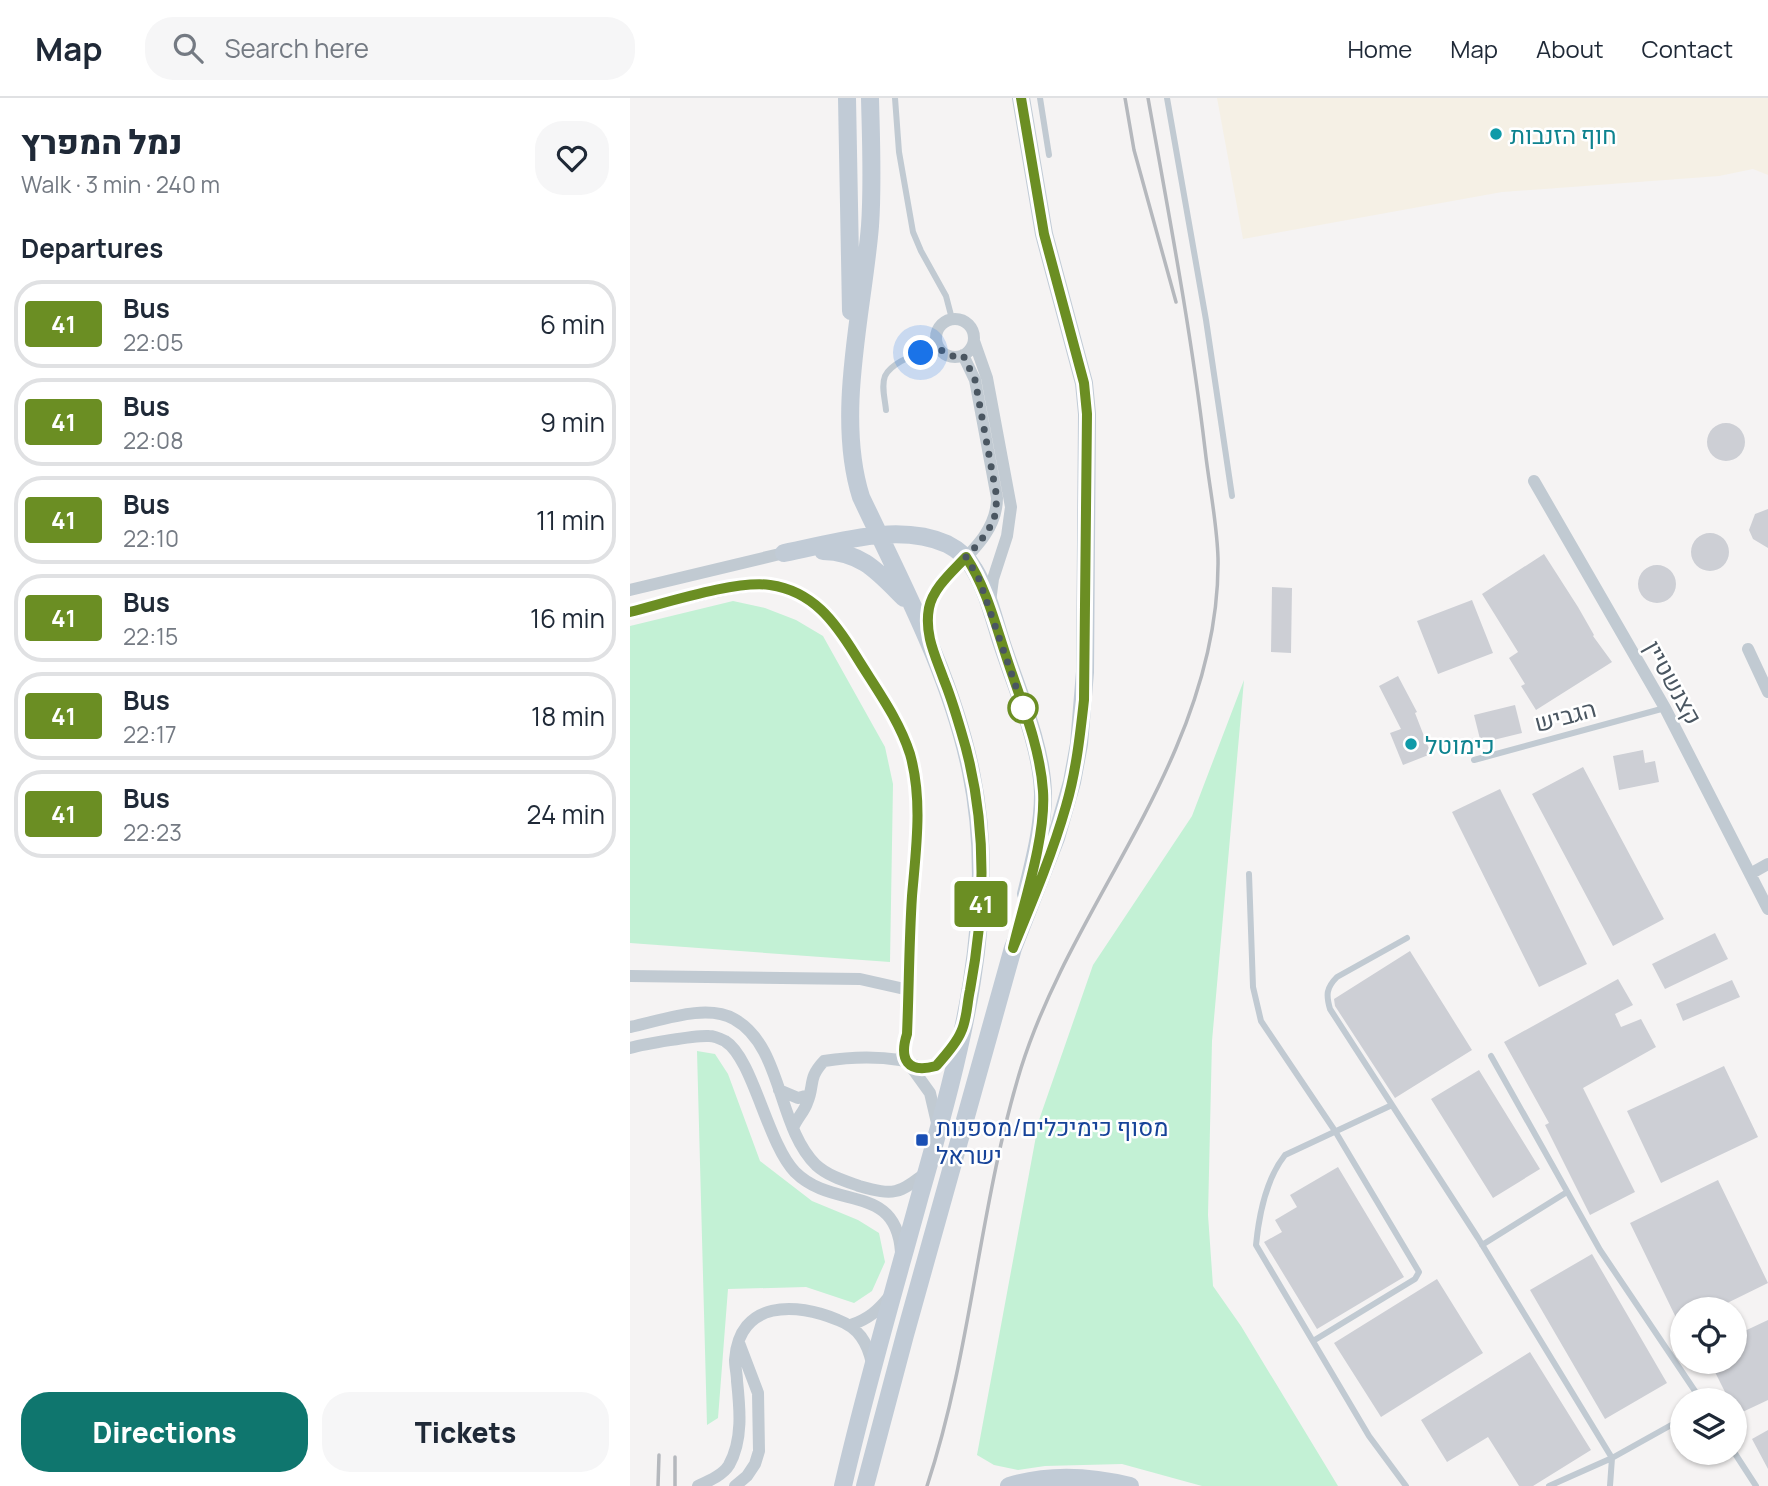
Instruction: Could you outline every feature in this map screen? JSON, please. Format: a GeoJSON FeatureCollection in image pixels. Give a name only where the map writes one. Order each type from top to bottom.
{"type":"FeatureCollection","features":[{"type":"Feature","properties":{"kind":"street"},"geometry":{"type":"LineString","coordinates":[[847,98],[849,264],[854,367]]}},
{"type":"Feature","properties":{"kind":"street"},"geometry":{"type":"LineString","coordinates":[[843,1486],[873,1367],[939,1131],[978,947],[982,886],[979,830],[962,733],[944,679],[861,497],[854,475],[849,432],[870,225],[870,98]]}},
{"type":"Feature","properties":{"kind":"street"},"geometry":{"type":"LineString","coordinates":[[1013,948],[1042,877],[1066,806],[1079,744],[1085,672],[1087,414],[1084,383],[1044,234],[1021,98]]}},
{"type":"Feature","properties":{"kind":"street"},"geometry":{"type":"LineString","coordinates":[[974,341],[972,347],[963,355],[951,356],[937,345],[936,334],[941,324],[952,319],[958,318],[969,324],[988,378],[1011,506],[1007,536],[992,579],[989,606]]}},
{"type":"Feature","properties":{"kind":"street"},"geometry":{"type":"LineString","coordinates":[[930,647],[928,609],[933,596],[980,542],[994,521],[997,498],[975,380],[963,355]]}},
{"type":"Feature","properties":{"kind":"street","name":"קצנשטיין"},"geometry":{"type":"LineString","coordinates":[[1534,481],[1665,708],[1768,909]]}},
{"type":"Feature","properties":{"kind":"street"},"geometry":{"type":"LineString","coordinates":[[630,590],[784,553],[879,536],[902,534],[929,537],[966,557],[979,579],[1037,754],[1043,791],[1041,830],[1013,948],[908,1321],[865,1486]]}},
{"type":"Feature","properties":{"kind":"street"},"geometry":{"type":"LineString","coordinates":[[784,553],[842,552],[855,556],[872,566],[913,607]]}},
{"type":"Feature","properties":{"kind":"street"},"geometry":{"type":"LineString","coordinates":[[630,612],[742,586],[767,585],[786,588],[819,606],[830,618],[892,713],[909,753],[916,787],[918,835],[912,898],[907,1034],[902,1054],[930,1093],[939,1131]]}},
{"type":"Feature","properties":{"kind":"street"},"geometry":{"type":"LineString","coordinates":[[1748,649],[1768,692]]}},
{"type":"Feature","properties":{"kind":"street"},"geometry":{"type":"LineString","coordinates":[[1751,874],[1768,864]]}},
{"type":"Feature","properties":{"kind":"street"},"geometry":{"type":"LineString","coordinates":[[630,976],[860,979],[909,990]]}},
{"type":"Feature","properties":{"kind":"street"},"geometry":{"type":"LineString","coordinates":[[630,1027],[702,1012],[733,1018],[747,1028],[761,1046],[797,1138],[816,1165],[843,1181],[890,1193],[905,1189],[927,1172]]}},
{"type":"Feature","properties":{"kind":"street"},"geometry":{"type":"LineString","coordinates":[[793,1128],[807,1104],[815,1070],[824,1061],[867,1057],[904,1060],[914,1067],[936,1066],[962,1031]]}},
{"type":"Feature","properties":{"kind":"street"},"geometry":{"type":"LineString","coordinates":[[630,1048],[710,1036],[725,1041],[737,1053],[788,1164],[802,1179],[819,1189],[884,1210],[896,1224],[900,1236],[901,1264]]}},
{"type":"Feature","properties":{"kind":"street"},"geometry":{"type":"LineString","coordinates":[[779,1090],[799,1098],[809,1095]]}},
{"type":"Feature","properties":{"kind":"street"},"geometry":{"type":"LineString","coordinates":[[851,1325],[873,1314],[894,1291]]}},
{"type":"Feature","properties":{"kind":"street"},"geometry":{"type":"LineString","coordinates":[[698,1486],[727,1468],[734,1454],[740,1431],[735,1359],[739,1343],[754,1318],[767,1310],[781,1308],[827,1315],[851,1325],[861,1335],[868,1347],[873,1367]]}},
{"type":"Feature","properties":{"kind":"street"},"geometry":{"type":"LineString","coordinates":[[735,1486],[747,1476],[755,1464],[758,1451],[758,1394],[739,1343]]}},
{"type":"Feature","properties":{"kind":"street"},"geometry":{"type":"LineString","coordinates":[[1009,1486],[1026,1481],[1075,1478],[1102,1479],[1130,1486]]}},
{"type":"Feature","properties":{"kind":"lane"},"geometry":{"type":"LineString","coordinates":[[895,98],[899,152],[914,232],[921,251],[946,296],[952,319]]}},
{"type":"Feature","properties":{"kind":"lane"},"geometry":{"type":"LineString","coordinates":[[1040,98],[1049,155]]}},
{"type":"Feature","properties":{"kind":"lane"},"geometry":{"type":"LineString","coordinates":[[1167,98],[1206,320],[1232,496]]}},
{"type":"Feature","properties":{"kind":"lane"},"geometry":{"type":"LineString","coordinates":[[886,410],[883,386],[893,367],[937,345]]}},
{"type":"Feature","properties":{"kind":"lane","name":"הגביש"},"geometry":{"type":"LineString","coordinates":[[1474,760],[1665,708]]}},
{"type":"Feature","properties":{"kind":"lane"},"geometry":{"type":"LineString","coordinates":[[1249,874],[1254,987],[1261,1021],[1335,1131],[1419,1272],[1415,1279],[1313,1341]]}},
{"type":"Feature","properties":{"kind":"lane"},"geometry":{"type":"LineString","coordinates":[[1407,937],[1337,977],[1326,995],[1329,1009],[1420,1146],[1612,1458],[1610,1486]]}},
{"type":"Feature","properties":{"kind":"lane"},"geometry":{"type":"LineString","coordinates":[[1491,1056],[1600,1250],[1693,1388]]}},
{"type":"Feature","properties":{"kind":"lane"},"geometry":{"type":"LineString","coordinates":[[1392,1105],[1285,1155],[1274,1169],[1256,1245],[1369,1436],[1406,1486]]}},
{"type":"Feature","properties":{"kind":"lane"},"geometry":{"type":"LineString","coordinates":[[1482,1245],[1567,1192]]}},
{"type":"Feature","properties":{"kind":"lane"},"geometry":{"type":"LineString","coordinates":[[1549,1486],[1612,1458],[1670,1426]]}},
{"type":"Feature","properties":{"kind":"lane"},"geometry":{"type":"LineString","coordinates":[[1742,1465],[1756,1486]]}},
{"type":"Feature","properties":{"kind":"green space"},"geometry":{"type":"Polygon","coordinates":[[[733,601],[765,608],[796,620],[823,636],[885,747],[893,784],[890,962],[630,943],[630,626],[733,601]]]}},
{"type":"Feature","properties":{"kind":"green space"},"geometry":{"type":"Polygon","coordinates":[[[1244,680],[1212,1041],[1208,1215],[1213,1286],[1241,1326],[1338,1486],[1202,1486],[1122,1464],[1045,1466],[1018,1470],[994,1465],[977,1455],[1039,1120],[1093,965],[1192,816],[1244,680]]]}},
{"type":"Feature","properties":{"kind":"green space"},"geometry":{"type":"Polygon","coordinates":[[[697,1051],[715,1054],[728,1074],[760,1161],[812,1201],[858,1220],[879,1233],[885,1262],[872,1291],[854,1303],[806,1287],[728,1289],[718,1418],[707,1425],[697,1051]]]}},
{"type":"Feature","properties":{"kind":"sand","name":"חוף הזנבות"},"geometry":{"type":"Polygon","coordinates":[[[1217,98],[1768,98],[1768,175],[1753,169],[1719,176],[1502,192],[1243,239],[1217,98]]]}},
{"type":"Feature","properties":{"kind":"building"},"geometry":{"type":"Polygon","coordinates":[[[1726,423],[1739,429],[1745,442],[1739,455],[1726,461],[1713,455],[1707,442],[1713,429],[1726,423]]]}},
{"type":"Feature","properties":{"kind":"building"},"geometry":{"type":"Polygon","coordinates":[[[1768,509],[1768,548],[1753,539],[1749,530],[1755,514],[1768,509]]]}},
{"type":"Feature","properties":{"kind":"building"},"geometry":{"type":"Polygon","coordinates":[[[1710,533],[1723,539],[1729,552],[1723,565],[1710,571],[1697,565],[1691,552],[1697,539],[1710,533]]]}},
{"type":"Feature","properties":{"kind":"building"},"geometry":{"type":"Polygon","coordinates":[[[1544,554],[1593,636],[1612,662],[1536,710],[1521,686],[1525,684],[1509,658],[1518,652],[1482,594],[1544,554]]]}},
{"type":"Feature","properties":{"kind":"building"},"geometry":{"type":"Polygon","coordinates":[[[1657,565],[1670,571],[1676,584],[1670,597],[1657,603],[1644,597],[1638,584],[1644,571],[1657,565]]]}},
{"type":"Feature","properties":{"kind":"building"},"geometry":{"type":"Polygon","coordinates":[[[1272,587],[1292,588],[1291,653],[1271,652],[1272,587]]]}},
{"type":"Feature","properties":{"kind":"building"},"geometry":{"type":"Polygon","coordinates":[[[1472,600],[1493,653],[1438,674],[1417,621],[1472,600]]]}},
{"type":"Feature","properties":{"kind":"building"},"geometry":{"type":"Polygon","coordinates":[[[1398,676],[1417,712],[1415,713],[1431,754],[1403,765],[1390,733],[1401,729],[1379,686],[1398,676]]]}},
{"type":"Feature","properties":{"kind":"building"},"geometry":{"type":"Polygon","coordinates":[[[1515,705],[1522,733],[1481,743],[1474,715],[1515,705]]]}},
{"type":"Feature","properties":{"kind":"building"},"geometry":{"type":"Polygon","coordinates":[[[1643,750],[1645,763],[1655,761],[1659,782],[1619,790],[1613,756],[1643,750]]]}},
{"type":"Feature","properties":{"kind":"building"},"geometry":{"type":"Polygon","coordinates":[[[1583,767],[1664,919],[1613,946],[1532,794],[1583,767]]]}},
{"type":"Feature","properties":{"kind":"building"},"geometry":{"type":"Polygon","coordinates":[[[1500,789],[1587,964],[1539,987],[1452,812],[1500,789]]]}},
{"type":"Feature","properties":{"kind":"building"},"geometry":{"type":"Polygon","coordinates":[[[1715,933],[1728,959],[1665,989],[1652,964],[1715,933]]]}},
{"type":"Feature","properties":{"kind":"building"},"geometry":{"type":"Polygon","coordinates":[[[1410,951],[1472,1050],[1395,1098],[1335,1006],[1334,999],[1410,951]]]}},
{"type":"Feature","properties":{"kind":"building"},"geometry":{"type":"Polygon","coordinates":[[[1618,979],[1633,1005],[1615,1014],[1621,1027],[1641,1019],[1656,1047],[1583,1088],[1635,1192],[1590,1215],[1545,1125],[1549,1123],[1504,1042],[1618,979]]]}},
{"type":"Feature","properties":{"kind":"building"},"geometry":{"type":"Polygon","coordinates":[[[1732,980],[1740,997],[1683,1021],[1676,1004],[1732,980]]]}},
{"type":"Feature","properties":{"kind":"building"},"geometry":{"type":"Polygon","coordinates":[[[1724,1066],[1758,1137],[1661,1183],[1627,1111],[1724,1066]]]}},
{"type":"Feature","properties":{"kind":"building"},"geometry":{"type":"Polygon","coordinates":[[[1479,1070],[1540,1169],[1493,1198],[1431,1099],[1479,1070]]]}},
{"type":"Feature","properties":{"kind":"building"},"geometry":{"type":"Polygon","coordinates":[[[1338,1167],[1404,1277],[1317,1329],[1264,1242],[1282,1232],[1275,1220],[1297,1207],[1290,1195],[1338,1167]]]}},
{"type":"Feature","properties":{"kind":"building"},"geometry":{"type":"Polygon","coordinates":[[[1718,1180],[1768,1283],[1739,1297],[1670,1297],[1670,1305],[1630,1223],[1718,1180]]]}},
{"type":"Feature","properties":{"kind":"building"},"geometry":{"type":"Polygon","coordinates":[[[1592,1254],[1667,1383],[1605,1419],[1530,1290],[1592,1254]]]}},
{"type":"Feature","properties":{"kind":"building"},"geometry":{"type":"Polygon","coordinates":[[[1437,1279],[1483,1353],[1381,1417],[1334,1343],[1437,1279]]]}},
{"type":"Feature","properties":{"kind":"building"},"geometry":{"type":"Polygon","coordinates":[[[1768,1320],[1768,1400],[1747,1410],[1747,1388],[1723,1388],[1716,1374],[1747,1374],[1747,1330],[1768,1320]]]}},
{"type":"Feature","properties":{"kind":"building"},"geometry":{"type":"Polygon","coordinates":[[[1530,1352],[1591,1450],[1533,1486],[1519,1486],[1488,1437],[1447,1462],[1421,1420],[1530,1352]]]}},
{"type":"Feature","properties":{"kind":"building"},"geometry":{"type":"Polygon","coordinates":[[[1768,1430],[1768,1469],[1752,1439],[1768,1430]]]}},
{"type":"Feature","properties":{"kind":"railway"},"geometry":{"type":"LineString","coordinates":[[1125,98],[1134,150],[1176,302]]}},
{"type":"Feature","properties":{"kind":"railway"},"geometry":{"type":"LineString","coordinates":[[927,1486],[955,1383],[995,1172],[1021,1068],[1054,985],[1158,788],[1176,748],[1201,679],[1212,631],[1218,582],[1215,517],[1172,229],[1148,98]]}},
{"type":"Feature","properties":{"kind":"railway"},"geometry":{"type":"LineString","coordinates":[[658,1486],[659,1455]]}},
{"type":"Feature","properties":{"kind":"railway"},"geometry":{"type":"LineString","coordinates":[[675,1457],[675,1486]]}},
{"type":"Feature","properties":{"kind":"bus line","name":"41"},"geometry":{"type":"LineString","coordinates":[[630,612],[742,586],[767,585],[786,588],[819,606],[846,640],[892,713],[909,753],[916,787],[918,835],[912,898],[907,1034],[902,1054],[904,1060],[914,1067],[936,1066],[962,1031],[980,925],[980,841],[971,773],[962,733],[930,647],[928,622],[928,609],[938,587],[966,557],[979,579],[1025,713],[1037,754],[1043,791],[1041,830],[1013,948],[1042,877],[1066,806],[1079,744],[1084,700],[1087,414],[1084,383],[1044,234],[1021,98]]}},
{"type":"Feature","properties":{"kind":"place","name":"חוף הזנבות"},"geometry":{"type":"Point","coordinates":[1496,134]}},
{"type":"Feature","properties":{"kind":"place","name":"כימוטל"},"geometry":{"type":"Point","coordinates":[1411,744]}},
{"type":"Feature","properties":{"kind":"place","name":"מסוף כימיכלים/מספנות ישראל"},"geometry":{"type":"Point","coordinates":[922,1140]}},
{"type":"Feature","properties":{"kind":"route"},"geometry":{"type":"LineString","coordinates":[[921,353],[937,345],[951,356],[963,355],[975,380],[995,482],[997,510],[988,532],[966,557],[979,579],[1025,713],[1023,708]]}}]}
